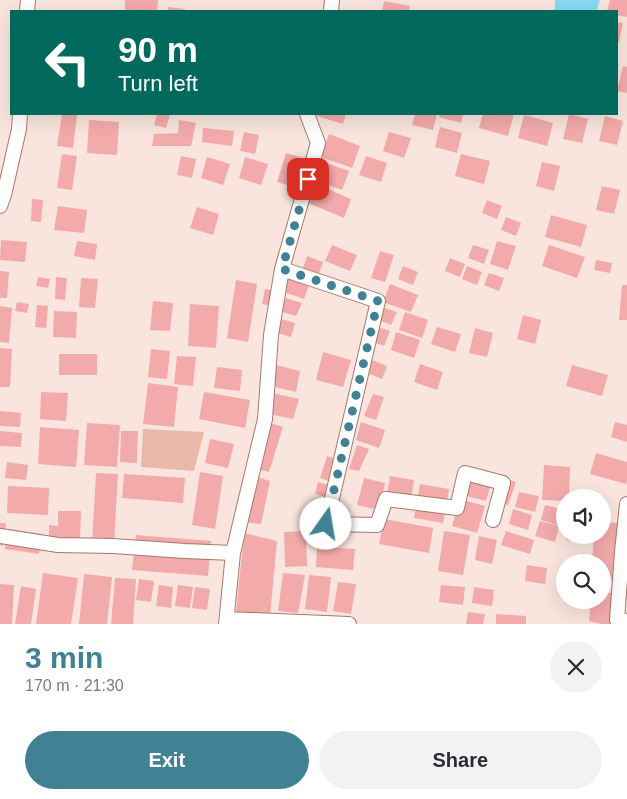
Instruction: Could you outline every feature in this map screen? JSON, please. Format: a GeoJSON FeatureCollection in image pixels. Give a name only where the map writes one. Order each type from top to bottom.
{"type":"FeatureCollection","features":[{"type":"Feature","properties":{"kind":"street"},"geometry":{"type":"LineString","coordinates":[[0,206],[19,129],[20,115]]}},
{"type":"Feature","properties":{"kind":"street"},"geometry":{"type":"LineString","coordinates":[[307,115],[318,143],[282,269],[271,335],[265,419],[233,553],[227,622],[348,624]]}},
{"type":"Feature","properties":{"kind":"street"},"geometry":{"type":"LineString","coordinates":[[282,269],[378,301],[326,524],[377,525],[386,499],[457,508],[465,473],[503,483],[494,520]]}},
{"type":"Feature","properties":{"kind":"street"},"geometry":{"type":"LineString","coordinates":[[627,504],[617,620],[627,621]]}},
{"type":"Feature","properties":{"kind":"street"},"geometry":{"type":"LineString","coordinates":[[0,536],[58,545],[113,546],[233,553]]}},
{"type":"Feature","properties":{"kind":"shaded area"},"geometry":{"type":"Polygon","coordinates":[[[143,429],[204,432],[194,471],[141,467],[143,429]]]}},
{"type":"Feature","properties":{"kind":"water"},"geometry":{"type":"Polygon","coordinates":[[[555,0],[600,0],[596,10],[555,10],[555,0]]]}},
{"type":"Feature","properties":{"kind":"building"},"geometry":{"type":"Polygon","coordinates":[[[125,0],[158,0],[157,10],[125,10],[125,0]]]}},
{"type":"Feature","properties":{"kind":"building"},"geometry":{"type":"Polygon","coordinates":[[[610,0],[627,0],[627,17],[618,15],[618,10],[607,10],[610,0]]]}},
{"type":"Feature","properties":{"kind":"building"},"geometry":{"type":"Polygon","coordinates":[[[384,1],[410,6],[409,10],[382,10],[384,1]]]}},
{"type":"Feature","properties":{"kind":"building"},"geometry":{"type":"Polygon","coordinates":[[[168,7],[185,9],[185,10],[168,10],[168,7]]]}},
{"type":"Feature","properties":{"kind":"building"},"geometry":{"type":"Polygon","coordinates":[[[618,22],[623,23],[618,42],[618,22]]]}},
{"type":"Feature","properties":{"kind":"building"},"geometry":{"type":"Polygon","coordinates":[[[623,66],[627,67],[627,93],[618,91],[623,66]]]}},
{"type":"Feature","properties":{"kind":"building"},"geometry":{"type":"Polygon","coordinates":[[[62,115],[77,115],[73,148],[57,146],[62,115]]]}},
{"type":"Feature","properties":{"kind":"building"},"geometry":{"type":"Polygon","coordinates":[[[157,115],[170,115],[166,128],[154,125],[157,115]]]}},
{"type":"Feature","properties":{"kind":"building"},"geometry":{"type":"Polygon","coordinates":[[[318,115],[346,115],[343,124],[318,115]]]}},
{"type":"Feature","properties":{"kind":"building"},"geometry":{"type":"Polygon","coordinates":[[[415,115],[437,115],[433,130],[412,125],[415,115]]]}},
{"type":"Feature","properties":{"kind":"building"},"geometry":{"type":"Polygon","coordinates":[[[440,115],[463,115],[461,123],[439,117],[440,115]]]}},
{"type":"Feature","properties":{"kind":"building"},"geometry":{"type":"Polygon","coordinates":[[[483,115],[514,115],[508,136],[479,128],[483,115]]]}},
{"type":"Feature","properties":{"kind":"building"},"geometry":{"type":"Polygon","coordinates":[[[524,115],[553,123],[547,146],[518,138],[524,115]]]}},
{"type":"Feature","properties":{"kind":"building"},"geometry":{"type":"Polygon","coordinates":[[[569,115],[588,119],[582,143],[563,139],[569,115]]]}},
{"type":"Feature","properties":{"kind":"building"},"geometry":{"type":"Polygon","coordinates":[[[605,116],[623,121],[617,145],[599,141],[605,116]]]}},
{"type":"Feature","properties":{"kind":"building"},"geometry":{"type":"Polygon","coordinates":[[[89,120],[119,122],[117,155],[87,153],[89,120]]]}},
{"type":"Feature","properties":{"kind":"building"},"geometry":{"type":"Polygon","coordinates":[[[179,120],[196,123],[191,146],[152,146],[154,134],[178,133],[179,120]]]}},
{"type":"Feature","properties":{"kind":"building"},"geometry":{"type":"Polygon","coordinates":[[[440,127],[462,133],[457,153],[435,147],[440,127]]]}},
{"type":"Feature","properties":{"kind":"building"},"geometry":{"type":"Polygon","coordinates":[[[203,128],[234,131],[232,146],[202,142],[203,128]]]}},
{"type":"Feature","properties":{"kind":"building"},"geometry":{"type":"Polygon","coordinates":[[[244,132],[259,135],[255,154],[240,151],[244,132]]]}},
{"type":"Feature","properties":{"kind":"building"},"geometry":{"type":"Polygon","coordinates":[[[389,132],[411,138],[404,158],[383,151],[389,132]]]}},
{"type":"Feature","properties":{"kind":"building"},"geometry":{"type":"Polygon","coordinates":[[[329,134],[360,146],[352,168],[321,157],[329,134]]]}},
{"type":"Feature","properties":{"kind":"building"},"geometry":{"type":"Polygon","coordinates":[[[286,153],[300,157],[290,186],[277,182],[286,153]]]}},
{"type":"Feature","properties":{"kind":"building"},"geometry":{"type":"Polygon","coordinates":[[[62,154],[77,156],[72,190],[57,188],[62,154]]]}},
{"type":"Feature","properties":{"kind":"building"},"geometry":{"type":"Polygon","coordinates":[[[461,154],[490,161],[484,184],[455,176],[461,154]]]}},
{"type":"Feature","properties":{"kind":"building"},"geometry":{"type":"Polygon","coordinates":[[[181,156],[196,159],[192,178],[177,175],[181,156]]]}},
{"type":"Feature","properties":{"kind":"building"},"geometry":{"type":"Polygon","coordinates":[[[366,156],[387,163],[381,182],[359,175],[366,156]]]}},
{"type":"Feature","properties":{"kind":"building"},"geometry":{"type":"Polygon","coordinates":[[[207,157],[230,164],[223,185],[201,178],[207,157]]]}},
{"type":"Feature","properties":{"kind":"building"},"geometry":{"type":"Polygon","coordinates":[[[245,157],[268,164],[261,185],[239,178],[245,157]]]}},
{"type":"Feature","properties":{"kind":"building"},"geometry":{"type":"Polygon","coordinates":[[[321,161],[349,171],[342,190],[314,180],[321,161]]]}},
{"type":"Feature","properties":{"kind":"building"},"geometry":{"type":"Polygon","coordinates":[[[542,162],[560,166],[554,191],[536,186],[542,162]]]}},
{"type":"Feature","properties":{"kind":"building"},"geometry":{"type":"Polygon","coordinates":[[[314,183],[351,199],[344,218],[306,202],[314,183]]]}},
{"type":"Feature","properties":{"kind":"building"},"geometry":{"type":"Polygon","coordinates":[[[602,186],[620,190],[614,214],[596,210],[602,186]]]}},
{"type":"Feature","properties":{"kind":"building"},"geometry":{"type":"Polygon","coordinates":[[[32,199],[43,200],[41,222],[31,221],[32,199]]]}},
{"type":"Feature","properties":{"kind":"building"},"geometry":{"type":"Polygon","coordinates":[[[487,200],[502,206],[497,219],[482,213],[487,200]]]}},
{"type":"Feature","properties":{"kind":"building"},"geometry":{"type":"Polygon","coordinates":[[[58,206],[87,210],[84,233],[54,230],[58,206]]]}},
{"type":"Feature","properties":{"kind":"building"},"geometry":{"type":"Polygon","coordinates":[[[197,207],[219,214],[213,235],[190,228],[197,207]]]}},
{"type":"Feature","properties":{"kind":"building"},"geometry":{"type":"Polygon","coordinates":[[[551,215],[587,225],[581,247],[545,237],[551,215]]]}},
{"type":"Feature","properties":{"kind":"building"},"geometry":{"type":"Polygon","coordinates":[[[506,217],[521,223],[516,236],[501,230],[506,217]]]}},
{"type":"Feature","properties":{"kind":"building"},"geometry":{"type":"Polygon","coordinates":[[[1,240],[27,242],[25,262],[0,260],[1,240]]]}},
{"type":"Feature","properties":{"kind":"building"},"geometry":{"type":"Polygon","coordinates":[[[77,241],[97,244],[95,260],[74,256],[77,241]]]}},
{"type":"Feature","properties":{"kind":"building"},"geometry":{"type":"Polygon","coordinates":[[[497,241],[516,246],[508,270],[490,264],[497,241]]]}},
{"type":"Feature","properties":{"kind":"building"},"geometry":{"type":"Polygon","coordinates":[[[332,245],[357,255],[350,271],[325,261],[332,245]]]}},
{"type":"Feature","properties":{"kind":"building"},"geometry":{"type":"Polygon","coordinates":[[[473,245],[489,250],[484,264],[468,258],[473,245]]]}},
{"type":"Feature","properties":{"kind":"building"},"geometry":{"type":"Polygon","coordinates":[[[549,245],[585,257],[577,278],[542,266],[549,245]]]}},
{"type":"Feature","properties":{"kind":"building"},"geometry":{"type":"Polygon","coordinates":[[[380,251],[394,255],[385,282],[371,278],[380,251]]]}},
{"type":"Feature","properties":{"kind":"building"},"geometry":{"type":"Polygon","coordinates":[[[307,256],[323,262],[318,277],[302,271],[307,256]]]}},
{"type":"Feature","properties":{"kind":"building"},"geometry":{"type":"Polygon","coordinates":[[[450,258],[465,264],[460,277],[445,271],[450,258]]]}},
{"type":"Feature","properties":{"kind":"building"},"geometry":{"type":"Polygon","coordinates":[[[596,260],[612,263],[610,273],[594,270],[596,260]]]}},
{"type":"Feature","properties":{"kind":"building"},"geometry":{"type":"Polygon","coordinates":[[[403,266],[418,272],[413,285],[398,279],[403,266]]]}},
{"type":"Feature","properties":{"kind":"building"},"geometry":{"type":"Polygon","coordinates":[[[467,266],[482,272],[477,285],[462,279],[467,266]]]}},
{"type":"Feature","properties":{"kind":"building"},"geometry":{"type":"Polygon","coordinates":[[[0,271],[9,272],[7,298],[0,298],[0,271]]]}},
{"type":"Feature","properties":{"kind":"building"},"geometry":{"type":"Polygon","coordinates":[[[489,273],[504,278],[499,291],[484,285],[489,273]]]}},
{"type":"Feature","properties":{"kind":"building"},"geometry":{"type":"Polygon","coordinates":[[[38,277],[50,279],[48,288],[36,286],[38,277]]]}},
{"type":"Feature","properties":{"kind":"building"},"geometry":{"type":"Polygon","coordinates":[[[56,277],[67,278],[65,300],[55,299],[56,277]]]}},
{"type":"Feature","properties":{"kind":"building"},"geometry":{"type":"Polygon","coordinates":[[[286,277],[309,285],[304,299],[281,291],[286,277]]]}},
{"type":"Feature","properties":{"kind":"building"},"geometry":{"type":"Polygon","coordinates":[[[81,278],[98,279],[95,308],[79,307],[81,278]]]}},
{"type":"Feature","properties":{"kind":"building"},"geometry":{"type":"Polygon","coordinates":[[[236,280],[257,284],[248,342],[227,338],[236,280]]]}},
{"type":"Feature","properties":{"kind":"building"},"geometry":{"type":"Polygon","coordinates":[[[390,284],[418,295],[411,312],[383,302],[390,284]]]}},
{"type":"Feature","properties":{"kind":"building"},"geometry":{"type":"Polygon","coordinates":[[[622,285],[627,285],[627,320],[619,320],[622,285]]]}},
{"type":"Feature","properties":{"kind":"building"},"geometry":{"type":"Polygon","coordinates":[[[265,289],[275,291],[272,306],[262,304],[265,289]]]}},
{"type":"Feature","properties":{"kind":"building"},"geometry":{"type":"Polygon","coordinates":[[[286,298],[302,303],[296,316],[282,312],[286,298]]]}},
{"type":"Feature","properties":{"kind":"building"},"geometry":{"type":"Polygon","coordinates":[[[153,301],[173,303],[170,331],[150,330],[153,301]]]}},
{"type":"Feature","properties":{"kind":"building"},"geometry":{"type":"Polygon","coordinates":[[[17,302],[29,304],[27,313],[15,311],[17,302]]]}},
{"type":"Feature","properties":{"kind":"building"},"geometry":{"type":"Polygon","coordinates":[[[190,304],[219,306],[216,348],[188,346],[190,304]]]}},
{"type":"Feature","properties":{"kind":"building"},"geometry":{"type":"Polygon","coordinates":[[[37,305],[48,306],[46,328],[35,327],[37,305]]]}},
{"type":"Feature","properties":{"kind":"building"},"geometry":{"type":"Polygon","coordinates":[[[0,306],[12,308],[9,343],[0,342],[0,306]]]}},
{"type":"Feature","properties":{"kind":"building"},"geometry":{"type":"Polygon","coordinates":[[[381,307],[397,312],[391,325],[376,319],[381,307]]]}},
{"type":"Feature","properties":{"kind":"building"},"geometry":{"type":"Polygon","coordinates":[[[54,311],[77,312],[76,338],[53,337],[54,311]]]}},
{"type":"Feature","properties":{"kind":"building"},"geometry":{"type":"Polygon","coordinates":[[[405,312],[428,320],[422,338],[399,330],[405,312]]]}},
{"type":"Feature","properties":{"kind":"building"},"geometry":{"type":"Polygon","coordinates":[[[523,315],[541,320],[535,344],[517,339],[523,315]]]}},
{"type":"Feature","properties":{"kind":"building"},"geometry":{"type":"Polygon","coordinates":[[[278,318],[295,323],[291,337],[274,332],[278,318]]]}},
{"type":"Feature","properties":{"kind":"building"},"geometry":{"type":"Polygon","coordinates":[[[375,326],[390,331],[384,346],[370,341],[375,326]]]}},
{"type":"Feature","properties":{"kind":"building"},"geometry":{"type":"Polygon","coordinates":[[[437,327],[461,334],[455,352],[431,344],[437,327]]]}},
{"type":"Feature","properties":{"kind":"building"},"geometry":{"type":"Polygon","coordinates":[[[475,328],[493,333],[487,357],[469,353],[475,328]]]}},
{"type":"Feature","properties":{"kind":"building"},"geometry":{"type":"Polygon","coordinates":[[[396,332],[420,340],[414,358],[391,350],[396,332]]]}},
{"type":"Feature","properties":{"kind":"building"},"geometry":{"type":"Polygon","coordinates":[[[0,348],[12,349],[10,387],[0,387],[0,348]]]}},
{"type":"Feature","properties":{"kind":"building"},"geometry":{"type":"Polygon","coordinates":[[[151,349],[170,351],[167,379],[148,377],[151,349]]]}},
{"type":"Feature","properties":{"kind":"building"},"geometry":{"type":"Polygon","coordinates":[[[323,352],[351,360],[343,387],[316,380],[323,352]]]}},
{"type":"Feature","properties":{"kind":"building"},"geometry":{"type":"Polygon","coordinates":[[[59,354],[97,354],[97,375],[59,375],[59,354]]]}},
{"type":"Feature","properties":{"kind":"building"},"geometry":{"type":"Polygon","coordinates":[[[177,356],[196,357],[193,386],[174,384],[177,356]]]}},
{"type":"Feature","properties":{"kind":"building"},"geometry":{"type":"Polygon","coordinates":[[[372,360],[387,366],[382,379],[367,373],[372,360]]]}},
{"type":"Feature","properties":{"kind":"building"},"geometry":{"type":"Polygon","coordinates":[[[420,364],[443,372],[437,390],[414,382],[420,364]]]}},
{"type":"Feature","properties":{"kind":"building"},"geometry":{"type":"Polygon","coordinates":[[[276,365],[300,371],[296,392],[271,386],[276,365]]]}},
{"type":"Feature","properties":{"kind":"building"},"geometry":{"type":"Polygon","coordinates":[[[572,365],[608,375],[602,396],[566,386],[572,365]]]}},
{"type":"Feature","properties":{"kind":"building"},"geometry":{"type":"Polygon","coordinates":[[[217,367],[242,370],[240,391],[214,388],[217,367]]]}},
{"type":"Feature","properties":{"kind":"building"},"geometry":{"type":"Polygon","coordinates":[[[148,383],[178,387],[174,427],[143,424],[148,383]]]}},
{"type":"Feature","properties":{"kind":"building"},"geometry":{"type":"Polygon","coordinates":[[[41,392],[68,393],[66,421],[40,419],[41,392]]]}},
{"type":"Feature","properties":{"kind":"building"},"geometry":{"type":"Polygon","coordinates":[[[204,392],[250,400],[245,428],[199,419],[204,392]]]}},
{"type":"Feature","properties":{"kind":"building"},"geometry":{"type":"Polygon","coordinates":[[[272,393],[299,399],[293,419],[269,414],[272,393]]]}},
{"type":"Feature","properties":{"kind":"building"},"geometry":{"type":"Polygon","coordinates":[[[373,394],[384,397],[376,420],[364,416],[373,394]]]}},
{"type":"Feature","properties":{"kind":"building"},"geometry":{"type":"Polygon","coordinates":[[[0,411],[21,413],[20,427],[0,426],[0,411]]]}},
{"type":"Feature","properties":{"kind":"building"},"geometry":{"type":"Polygon","coordinates":[[[267,422],[283,427],[269,472],[256,469],[267,422]]]}},
{"type":"Feature","properties":{"kind":"building"},"geometry":{"type":"Polygon","coordinates":[[[361,422],[385,430],[379,448],[356,440],[361,422]]]}},
{"type":"Feature","properties":{"kind":"building"},"geometry":{"type":"Polygon","coordinates":[[[615,422],[627,425],[627,442],[611,437],[615,422]]]}},
{"type":"Feature","properties":{"kind":"building"},"geometry":{"type":"Polygon","coordinates":[[[87,423],[120,425],[117,467],[84,465],[87,423]]]}},
{"type":"Feature","properties":{"kind":"building"},"geometry":{"type":"Polygon","coordinates":[[[40,427],[79,430],[76,467],[38,464],[40,427]]]}},
{"type":"Feature","properties":{"kind":"building"},"geometry":{"type":"Polygon","coordinates":[[[0,431],[22,433],[21,447],[0,446],[0,431]]]}},
{"type":"Feature","properties":{"kind":"building"},"geometry":{"type":"Polygon","coordinates":[[[121,431],[138,431],[137,463],[120,462],[121,431]]]}},
{"type":"Feature","properties":{"kind":"building"},"geometry":{"type":"Polygon","coordinates":[[[210,439],[234,444],[228,468],[205,463],[210,439]]]}},
{"type":"Feature","properties":{"kind":"building"},"geometry":{"type":"Polygon","coordinates":[[[357,445],[369,449],[359,471],[349,469],[357,445]]]}},
{"type":"Feature","properties":{"kind":"building"},"geometry":{"type":"Polygon","coordinates":[[[596,453],[627,462],[626,484],[590,474],[596,453]]]}},
{"type":"Feature","properties":{"kind":"building"},"geometry":{"type":"Polygon","coordinates":[[[327,456],[348,463],[341,485],[320,478],[327,456]]]}},
{"type":"Feature","properties":{"kind":"building"},"geometry":{"type":"Polygon","coordinates":[[[7,462],[28,465],[26,480],[5,478],[7,462]]]}},
{"type":"Feature","properties":{"kind":"building"},"geometry":{"type":"Polygon","coordinates":[[[544,465],[570,467],[569,489],[556,489],[556,501],[542,500],[544,465]]]}},
{"type":"Feature","properties":{"kind":"building"},"geometry":{"type":"Polygon","coordinates":[[[200,472],[223,476],[215,529],[192,525],[200,472]]]}},
{"type":"Feature","properties":{"kind":"building"},"geometry":{"type":"Polygon","coordinates":[[[96,473],[118,474],[114,544],[92,543],[96,473]]]}},
{"type":"Feature","properties":{"kind":"building"},"geometry":{"type":"Polygon","coordinates":[[[124,474],[185,478],[183,503],[122,498],[124,474]]]}},
{"type":"Feature","properties":{"kind":"building"},"geometry":{"type":"Polygon","coordinates":[[[254,476],[270,481],[261,524],[243,522],[254,476]]]}},
{"type":"Feature","properties":{"kind":"building"},"geometry":{"type":"Polygon","coordinates":[[[390,476],[414,480],[411,499],[387,495],[390,476]]]}},
{"type":"Feature","properties":{"kind":"building"},"geometry":{"type":"Polygon","coordinates":[[[499,477],[516,482],[508,505],[491,500],[499,477]]]}},
{"type":"Feature","properties":{"kind":"building"},"geometry":{"type":"Polygon","coordinates":[[[364,478],[385,483],[379,510],[357,505],[364,478]]]}},
{"type":"Feature","properties":{"kind":"building"},"geometry":{"type":"Polygon","coordinates":[[[467,478],[491,484],[486,501],[463,495],[467,478]]]}},
{"type":"Feature","properties":{"kind":"building"},"geometry":{"type":"Polygon","coordinates":[[[318,482],[332,486],[329,498],[315,494],[318,482]]]}},
{"type":"Feature","properties":{"kind":"building"},"geometry":{"type":"Polygon","coordinates":[[[420,484],[449,489],[443,523],[414,518],[420,484]]]}},
{"type":"Feature","properties":{"kind":"building"},"geometry":{"type":"Polygon","coordinates":[[[8,486],[49,488],[48,515],[7,513],[8,486]]]}},
{"type":"Feature","properties":{"kind":"building"},"geometry":{"type":"Polygon","coordinates":[[[519,492],[539,496],[535,512],[515,507],[519,492]]]}},
{"type":"Feature","properties":{"kind":"building"},"geometry":{"type":"Polygon","coordinates":[[[460,499],[485,506],[477,533],[452,526],[460,499]]]}},
{"type":"Feature","properties":{"kind":"building"},"geometry":{"type":"Polygon","coordinates":[[[314,500],[337,502],[334,531],[312,530],[314,500]]]}},
{"type":"Feature","properties":{"kind":"building"},"geometry":{"type":"Polygon","coordinates":[[[545,505],[556,508],[556,525],[541,520],[545,505]]]}},
{"type":"Feature","properties":{"kind":"building"},"geometry":{"type":"Polygon","coordinates":[[[513,509],[532,515],[528,530],[509,524],[513,509]]]}},
{"type":"Feature","properties":{"kind":"building"},"geometry":{"type":"Polygon","coordinates":[[[58,511],[81,511],[80,539],[49,538],[49,525],[58,526],[58,511]]]}},
{"type":"Feature","properties":{"kind":"building"},"geometry":{"type":"Polygon","coordinates":[[[384,519],[433,528],[429,553],[379,544],[384,519]]]}},
{"type":"Feature","properties":{"kind":"building"},"geometry":{"type":"Polygon","coordinates":[[[540,521],[556,525],[555,542],[535,536],[540,521]]]}},
{"type":"Feature","properties":{"kind":"building"},"geometry":{"type":"Polygon","coordinates":[[[0,523],[6,523],[3,546],[0,545],[0,523]]]}},
{"type":"Feature","properties":{"kind":"building"},"geometry":{"type":"Polygon","coordinates":[[[611,523],[618,523],[615,580],[611,580],[611,554],[593,554],[593,544],[611,544],[611,523]]]}},
{"type":"Feature","properties":{"kind":"building"},"geometry":{"type":"Polygon","coordinates":[[[8,529],[42,534],[39,554],[5,549],[8,529]]]}},
{"type":"Feature","properties":{"kind":"building"},"geometry":{"type":"Polygon","coordinates":[[[306,531],[307,566],[285,567],[284,532],[306,531]]]}},
{"type":"Feature","properties":{"kind":"building"},"geometry":{"type":"Polygon","coordinates":[[[444,531],[470,535],[463,575],[438,571],[444,531]]]}},
{"type":"Feature","properties":{"kind":"building"},"geometry":{"type":"Polygon","coordinates":[[[506,531],[534,540],[530,554],[501,545],[506,531]]]}},
{"type":"Feature","properties":{"kind":"building"},"geometry":{"type":"Polygon","coordinates":[[[244,533],[277,541],[270,616],[236,613],[244,533]]]}},
{"type":"Feature","properties":{"kind":"building"},"geometry":{"type":"Polygon","coordinates":[[[136,535],[211,541],[208,576],[132,570],[136,535]]]}},
{"type":"Feature","properties":{"kind":"building"},"geometry":{"type":"Polygon","coordinates":[[[479,536],[497,540],[492,564],[475,560],[479,536]]]}},
{"type":"Feature","properties":{"kind":"building"},"geometry":{"type":"Polygon","coordinates":[[[317,547],[355,549],[353,570],[316,567],[317,547]]]}},
{"type":"Feature","properties":{"kind":"building"},"geometry":{"type":"Polygon","coordinates":[[[527,565],[547,568],[545,584],[525,581],[527,565]]]}},
{"type":"Feature","properties":{"kind":"building"},"geometry":{"type":"Polygon","coordinates":[[[43,573],[78,578],[71,624],[36,624],[43,573]]]}},
{"type":"Feature","properties":{"kind":"building"},"geometry":{"type":"Polygon","coordinates":[[[283,573],[305,575],[298,613],[278,611],[283,573]]]}},
{"type":"Feature","properties":{"kind":"building"},"geometry":{"type":"Polygon","coordinates":[[[84,574],[112,577],[107,624],[79,624],[84,574]]]}},
{"type":"Feature","properties":{"kind":"building"},"geometry":{"type":"Polygon","coordinates":[[[309,575],[331,577],[327,612],[305,609],[309,575]]]}},
{"type":"Feature","properties":{"kind":"building"},"geometry":{"type":"Polygon","coordinates":[[[115,578],[136,579],[133,624],[111,624],[115,578]]]}},
{"type":"Feature","properties":{"kind":"building"},"geometry":{"type":"Polygon","coordinates":[[[139,579],[154,581],[151,602],[136,600],[139,579]]]}},
{"type":"Feature","properties":{"kind":"building"},"geometry":{"type":"Polygon","coordinates":[[[338,582],[356,584],[351,614],[333,611],[338,582]]]}},
{"type":"Feature","properties":{"kind":"building"},"geometry":{"type":"Polygon","coordinates":[[[0,584],[14,585],[12,624],[0,624],[0,584]]]}},
{"type":"Feature","properties":{"kind":"building"},"geometry":{"type":"Polygon","coordinates":[[[159,585],[173,587],[171,608],[156,606],[159,585]]]}},
{"type":"Feature","properties":{"kind":"building"},"geometry":{"type":"Polygon","coordinates":[[[178,585],[193,587],[190,608],[175,606],[178,585]]]}},
{"type":"Feature","properties":{"kind":"building"},"geometry":{"type":"Polygon","coordinates":[[[441,585],[465,587],[463,605],[439,602],[441,585]]]}},
{"type":"Feature","properties":{"kind":"building"},"geometry":{"type":"Polygon","coordinates":[[[21,586],[36,589],[31,624],[15,624],[21,586]]]}},
{"type":"Feature","properties":{"kind":"building"},"geometry":{"type":"Polygon","coordinates":[[[195,587],[210,589],[207,610],[192,608],[195,587]]]}},
{"type":"Feature","properties":{"kind":"building"},"geometry":{"type":"Polygon","coordinates":[[[474,587],[494,590],[492,606],[472,603],[474,587]]]}},
{"type":"Feature","properties":{"kind":"building"},"geometry":{"type":"Polygon","coordinates":[[[611,593],[620,595],[616,624],[601,624],[589,621],[590,609],[611,609],[611,593]]]}},
{"type":"Feature","properties":{"kind":"building"},"geometry":{"type":"Polygon","coordinates":[[[468,612],[485,614],[483,624],[466,624],[468,612]]]}},
{"type":"Feature","properties":{"kind":"building"},"geometry":{"type":"Polygon","coordinates":[[[496,614],[526,616],[526,624],[496,624],[496,614]]]}},
{"type":"Feature","properties":{"kind":"route"},"geometry":{"type":"LineString","coordinates":[[308,179],[282,269],[378,301],[326,524]]}}]}
